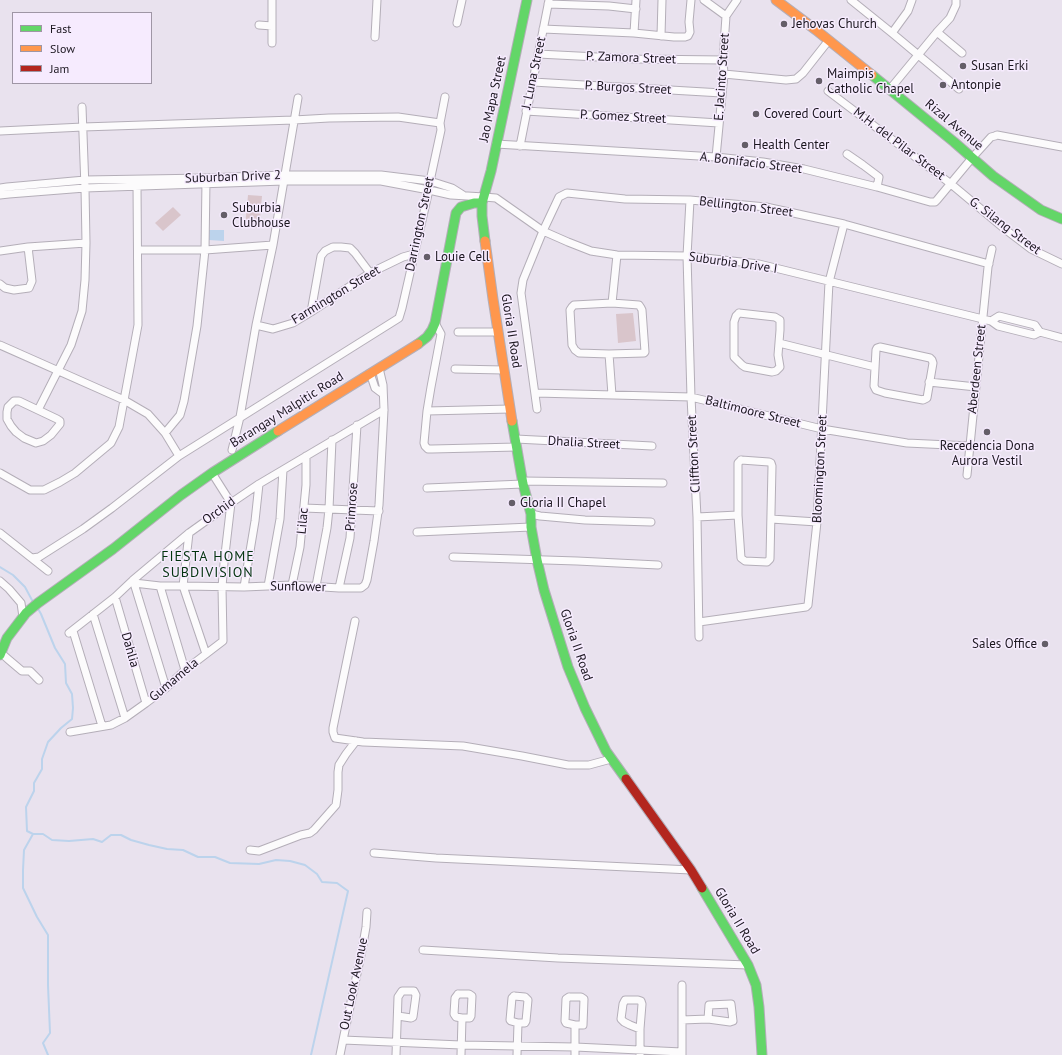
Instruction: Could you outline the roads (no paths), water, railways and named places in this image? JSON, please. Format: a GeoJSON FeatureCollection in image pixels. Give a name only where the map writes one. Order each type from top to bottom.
{"type":"FeatureCollection","features":[{"type":"Feature","properties":{"kind":"street"},"geometry":{"type":"LineString","coordinates":[[272,0],[272,43]]}},
{"type":"Feature","properties":{"kind":"street"},"geometry":{"type":"LineString","coordinates":[[375,36],[377,0]]}},
{"type":"Feature","properties":{"kind":"street"},"geometry":{"type":"LineString","coordinates":[[457,23],[462,0]]}},
{"type":"Feature","properties":{"kind":"street","name":"Jao Mapa Street"},"geometry":{"type":"LineString","coordinates":[[483,200],[491,172],[527,0]]}},
{"type":"Feature","properties":{"kind":"street"},"geometry":{"type":"LineString","coordinates":[[634,33],[636,0]]}},
{"type":"Feature","properties":{"kind":"street"},"geometry":{"type":"LineString","coordinates":[[661,36],[662,0]]}},
{"type":"Feature","properties":{"kind":"street"},"geometry":{"type":"LineString","coordinates":[[543,29],[634,33],[681,37],[688,36],[690,32],[689,22],[691,0]]}},
{"type":"Feature","properties":{"kind":"street"},"geometry":{"type":"LineString","coordinates":[[704,0],[726,16]]}},
{"type":"Feature","properties":{"kind":"street","name":"E. Jacinto Street"},"geometry":{"type":"LineString","coordinates":[[716,157],[724,74],[726,16],[737,0]]}},
{"type":"Feature","properties":{"kind":"street","name":"Rizal Avenue"},"geometry":{"type":"LineString","coordinates":[[776,0],[890,89],[993,176],[1041,210],[1062,219]]}},
{"type":"Feature","properties":{"kind":"street"},"geometry":{"type":"LineString","coordinates":[[851,0],[959,89]]}},
{"type":"Feature","properties":{"kind":"street"},"geometry":{"type":"LineString","coordinates":[[892,33],[908,11],[912,0]]}},
{"type":"Feature","properties":{"kind":"street"},"geometry":{"type":"LineString","coordinates":[[890,89],[950,18],[956,5],[956,0]]}},
{"type":"Feature","properties":{"kind":"street"},"geometry":{"type":"LineString","coordinates":[[549,2],[636,9]]}},
{"type":"Feature","properties":{"kind":"street","name":"J. Luna Street"},"geometry":{"type":"LineString","coordinates":[[520,146],[549,2]]}},
{"type":"Feature","properties":{"kind":"street"},"geometry":{"type":"LineString","coordinates":[[259,26],[272,26]]}},
{"type":"Feature","properties":{"kind":"street"},"geometry":{"type":"LineString","coordinates":[[937,32],[962,53]]}},
{"type":"Feature","properties":{"kind":"street"},"geometry":{"type":"LineString","coordinates":[[724,74],[786,80],[796,79],[803,73],[829,40]]}},
{"type":"Feature","properties":{"kind":"street","name":"P. Zamora Street"},"geometry":{"type":"LineString","coordinates":[[538,54],[637,60],[724,60]]}},
{"type":"Feature","properties":{"kind":"street","name":"P. Burgos Street"},"geometry":{"type":"LineString","coordinates":[[533,82],[722,93]]}},
{"type":"Feature","properties":{"kind":"street","name":"M.H. del Pilar Street"},"geometry":{"type":"LineString","coordinates":[[828,91],[950,184]]}},
{"type":"Feature","properties":{"kind":"street","name":"Darrington Street"},"geometry":{"type":"LineString","coordinates":[[240,417],[399,318],[429,190],[445,97]]}},
{"type":"Feature","properties":{"kind":"street"},"geometry":{"type":"LineString","coordinates":[[232,450],[240,417],[256,325],[273,245],[298,98]]}},
{"type":"Feature","properties":{"kind":"street"},"geometry":{"type":"LineString","coordinates":[[38,410],[71,345],[82,311],[86,243],[82,108]]}},
{"type":"Feature","properties":{"kind":"street","name":"P. Gomez Street"},"geometry":{"type":"LineString","coordinates":[[526,111],[719,123]]}},
{"type":"Feature","properties":{"kind":"street"},"geometry":{"type":"LineString","coordinates":[[0,131],[329,118],[398,117],[440,126]]}},
{"type":"Feature","properties":{"kind":"street","name":"A. Bonifacio Street"},"geometry":{"type":"LineString","coordinates":[[496,144],[716,157],[763,162],[804,169],[930,202],[935,202],[937,200],[991,137],[997,135],[1062,147]]}},
{"type":"Feature","properties":{"kind":"street"},"geometry":{"type":"LineString","coordinates":[[847,154],[879,177],[877,187]]}},
{"type":"Feature","properties":{"kind":"street","name":"Suburban Drive 2"},"geometry":{"type":"LineString","coordinates":[[0,188],[7,186],[381,175],[430,181],[452,188],[463,196]]}},
{"type":"Feature","properties":{"kind":"street","name":"Suburban Drive 2"},"geometry":{"type":"LineString","coordinates":[[284,178],[381,181],[483,200]]}},
{"type":"Feature","properties":{"kind":"street"},"geometry":{"type":"LineString","coordinates":[[165,433],[180,416],[197,326],[205,250],[206,181]]}},
{"type":"Feature","properties":{"kind":"street"},"geometry":{"type":"LineString","coordinates":[[0,473],[30,490],[44,490],[75,473],[111,443],[119,428],[138,325],[137,183]]}},
{"type":"Feature","properties":{"kind":"street","name":"Suburban Drive 2"},"geometry":{"type":"LineString","coordinates":[[0,195],[85,184]]}},
{"type":"Feature","properties":{"kind":"street","name":"G. Silang Street"},"geometry":{"type":"LineString","coordinates":[[950,184],[1006,230],[1031,248],[1062,264]]}},
{"type":"Feature","properties":{"kind":"street","name":"Bellington Street"},"geometry":{"type":"LineString","coordinates":[[537,409],[521,293],[523,280],[543,230],[559,197],[567,193],[625,199],[690,200],[766,207],[844,224],[989,264]]}},
{"type":"Feature","properties":{"kind":"street","name":"Suburbia Drive I"},"geometry":{"type":"LineString","coordinates":[[483,200],[497,199],[543,230],[591,251],[617,255],[687,256],[759,264],[991,321],[998,326],[1034,335],[1040,332],[1062,338]]}},
{"type":"Feature","properties":{"kind":"street","name":"Barangay Malpitic Road"},"geometry":{"type":"LineString","coordinates":[[0,654],[7,638],[24,615],[38,603],[113,549],[181,495],[212,473],[418,344],[432,330],[435,323],[456,213],[461,207],[483,200]]}},
{"type":"Feature","properties":{"kind":"street","name":"Gloria II Road"},"geometry":{"type":"LineString","coordinates":[[483,200],[482,216],[498,332],[523,483],[531,514],[537,560],[545,595],[568,667],[585,708],[606,751],[691,870],[748,965],[756,985],[762,1053]]}},
{"type":"Feature","properties":{"kind":"street","name":"Cliffton Street"},"geometry":{"type":"LineString","coordinates":[[690,200],[687,256],[691,397],[697,517],[699,637]]}},
{"type":"Feature","properties":{"kind":"street","name":"Bloomington Street"},"geometry":{"type":"LineString","coordinates":[[699,622],[808,606],[818,522],[829,282],[844,224]]}},
{"type":"Feature","properties":{"kind":"street"},"geometry":{"type":"LineString","coordinates":[[0,251],[28,247],[86,243]]}},
{"type":"Feature","properties":{"kind":"street"},"geometry":{"type":"LineString","coordinates":[[138,250],[205,250],[273,245]]}},
{"type":"Feature","properties":{"kind":"street"},"geometry":{"type":"LineString","coordinates":[[0,284],[5,288],[14,290],[29,288],[32,281],[28,247]]}},
{"type":"Feature","properties":{"kind":"street"},"geometry":{"type":"LineString","coordinates":[[311,312],[321,256],[325,251],[333,247],[350,248],[356,253],[370,273]]}},
{"type":"Feature","properties":{"kind":"street","name":"Aberdeen Street"},"geometry":{"type":"LineString","coordinates":[[967,475],[982,319],[992,249]]}},
{"type":"Feature","properties":{"kind":"street","name":"Farmington Street"},"geometry":{"type":"LineString","coordinates":[[256,325],[273,328],[293,324],[370,273],[403,257],[414,254]]}},
{"type":"Feature","properties":{"kind":"street"},"geometry":{"type":"LineString","coordinates":[[612,303],[617,255]]}},
{"type":"Feature","properties":{"kind":"street"},"geometry":{"type":"LineString","coordinates":[[612,303],[639,305],[642,310],[646,351],[644,353],[609,354],[579,353],[575,350],[572,345],[570,310],[574,305],[612,303]]}},
{"type":"Feature","properties":{"kind":"street"},"geometry":{"type":"LineString","coordinates":[[739,313],[778,318],[780,320],[779,343],[778,356],[780,367],[776,371],[772,372],[745,367],[734,357],[734,322],[736,316],[739,313]]}},
{"type":"Feature","properties":{"kind":"street"},"geometry":{"type":"LineString","coordinates":[[435,323],[441,334],[427,411],[510,409]]}},
{"type":"Feature","properties":{"kind":"street"},"geometry":{"type":"LineString","coordinates":[[458,332],[498,332]]}},
{"type":"Feature","properties":{"kind":"street"},"geometry":{"type":"LineString","coordinates":[[779,343],[826,356],[875,367]]}},
{"type":"Feature","properties":{"kind":"street"},"geometry":{"type":"LineString","coordinates":[[0,345],[124,400],[148,414],[165,433],[179,456]]}},
{"type":"Feature","properties":{"kind":"street"},"geometry":{"type":"LineString","coordinates":[[880,347],[930,358],[933,363],[927,398],[923,400],[879,392],[874,386],[875,367],[876,350],[880,347]]}},
{"type":"Feature","properties":{"kind":"street"},"geometry":{"type":"LineString","coordinates":[[609,354],[612,395]]}},
{"type":"Feature","properties":{"kind":"street"},"geometry":{"type":"LineString","coordinates":[[455,369],[504,370]]}},
{"type":"Feature","properties":{"kind":"street"},"geometry":{"type":"LineString","coordinates":[[304,508],[378,512],[384,410],[382,380],[374,371]]}},
{"type":"Feature","properties":{"kind":"street"},"geometry":{"type":"LineString","coordinates":[[374,371],[375,388],[383,394]]}},
{"type":"Feature","properties":{"kind":"street"},"geometry":{"type":"LineString","coordinates":[[374,385],[382,380]]}},
{"type":"Feature","properties":{"kind":"street"},"geometry":{"type":"LineString","coordinates":[[929,382],[976,387]]}},
{"type":"Feature","properties":{"kind":"street","name":"Baltimoore Street"},"geometry":{"type":"LineString","coordinates":[[536,393],[691,397],[822,428],[912,444],[970,446]]}},
{"type":"Feature","properties":{"kind":"street"},"geometry":{"type":"LineString","coordinates":[[14,401],[19,401],[38,410],[60,421],[60,424],[51,435],[43,441],[36,442],[24,438],[16,432],[11,426],[7,412],[8,407],[14,401]]}},
{"type":"Feature","properties":{"kind":"street","name":"Orchid"},"geometry":{"type":"LineString","coordinates":[[102,726],[71,632],[115,597],[189,533],[231,503],[259,484],[384,410]]}},
{"type":"Feature","properties":{"kind":"street","name":"Dhalia Street"},"geometry":{"type":"LineString","coordinates":[[427,411],[424,443],[428,449],[516,443],[652,446]]}},
{"type":"Feature","properties":{"kind":"street"},"geometry":{"type":"LineString","coordinates":[[32,558],[39,556],[83,529],[179,456],[240,417]]}},
{"type":"Feature","properties":{"kind":"street","name":"Primrose"},"geometry":{"type":"LineString","coordinates":[[339,588],[350,538],[357,425]]}},
{"type":"Feature","properties":{"kind":"street"},"geometry":{"type":"LineString","coordinates":[[316,586],[327,528],[332,440]]}},
{"type":"Feature","properties":{"kind":"street","name":"Lilac"},"geometry":{"type":"LineString","coordinates":[[292,585],[300,546],[306,485],[306,456]]}},
{"type":"Feature","properties":{"kind":"street"},"geometry":{"type":"LineString","coordinates":[[739,461],[772,463],[769,561],[745,561],[741,558],[738,514],[739,461]]}},
{"type":"Feature","properties":{"kind":"street"},"geometry":{"type":"LineString","coordinates":[[268,586],[280,519],[283,470]]}},
{"type":"Feature","properties":{"kind":"street"},"geometry":{"type":"LineString","coordinates":[[212,473],[231,503],[222,587]]}},
{"type":"Feature","properties":{"kind":"street"},"geometry":{"type":"LineString","coordinates":[[427,488],[523,483],[663,483]]}},
{"type":"Feature","properties":{"kind":"street"},"geometry":{"type":"LineString","coordinates":[[244,587],[255,521],[259,484]]}},
{"type":"Feature","properties":{"kind":"street","name":"Sunflower"},"geometry":{"type":"LineString","coordinates":[[134,581],[160,586],[244,587],[292,585],[361,588],[365,585],[369,572],[378,512]]}},
{"type":"Feature","properties":{"kind":"street"},"geometry":{"type":"LineString","coordinates":[[531,514],[585,520],[650,522]]}},
{"type":"Feature","properties":{"kind":"street"},"geometry":{"type":"LineString","coordinates":[[697,517],[738,514]]}},
{"type":"Feature","properties":{"kind":"street"},"geometry":{"type":"LineString","coordinates":[[771,519],[818,522]]}},
{"type":"Feature","properties":{"kind":"street"},"geometry":{"type":"LineString","coordinates":[[417,532],[532,527]]}},
{"type":"Feature","properties":{"kind":"street"},"geometry":{"type":"LineString","coordinates":[[0,533],[48,572]]}},
{"type":"Feature","properties":{"kind":"street"},"geometry":{"type":"LineString","coordinates":[[189,533],[183,586],[206,654]]}},
{"type":"Feature","properties":{"kind":"street"},"geometry":{"type":"LineString","coordinates":[[453,557],[658,565]]}},
{"type":"Feature","properties":{"kind":"street"},"geometry":{"type":"LineString","coordinates":[[0,581],[9,588],[21,603],[24,615]]}},
{"type":"Feature","properties":{"kind":"street"},"geometry":{"type":"LineString","coordinates":[[134,581],[166,688]]}},
{"type":"Feature","properties":{"kind":"street"},"geometry":{"type":"LineString","coordinates":[[160,586],[184,670]]}},
{"type":"Feature","properties":{"kind":"street","name":"Gumamela"},"geometry":{"type":"LineString","coordinates":[[70,732],[111,725],[125,718],[166,688],[184,670],[223,641],[222,587]]}},
{"type":"Feature","properties":{"kind":"street","name":"Dahlia"},"geometry":{"type":"LineString","coordinates":[[115,597],[146,703]]}},
{"type":"Feature","properties":{"kind":"street"},"geometry":{"type":"LineString","coordinates":[[94,614],[125,718]]}},
{"type":"Feature","properties":{"kind":"street"},"geometry":{"type":"LineString","coordinates":[[355,621],[333,736],[356,741],[463,746],[568,765],[589,765],[611,759]]}},
{"type":"Feature","properties":{"kind":"street"},"geometry":{"type":"LineString","coordinates":[[0,654],[10,660],[22,671],[30,671],[39,680]]}},
{"type":"Feature","properties":{"kind":"street"},"geometry":{"type":"LineString","coordinates":[[250,850],[259,851],[310,833],[314,830],[336,805],[339,765],[356,741]]}},
{"type":"Feature","properties":{"kind":"street"},"geometry":{"type":"LineString","coordinates":[[374,853],[436,858],[691,870]]}},
{"type":"Feature","properties":{"kind":"street","name":"Out Look Avenue"},"geometry":{"type":"LineString","coordinates":[[340,1055],[362,950],[367,912]]}},
{"type":"Feature","properties":{"kind":"street"},"geometry":{"type":"LineString","coordinates":[[423,950],[558,958],[748,965]]}},
{"type":"Feature","properties":{"kind":"street"},"geometry":{"type":"LineString","coordinates":[[343,1040],[518,1047],[575,1051],[682,1054],[682,985]]}},
{"type":"Feature","properties":{"kind":"street"},"geometry":{"type":"LineString","coordinates":[[396,1055],[398,996],[402,991],[414,991],[416,995],[413,1015],[411,1018],[398,1016]]}},
{"type":"Feature","properties":{"kind":"street"},"geometry":{"type":"LineString","coordinates":[[640,1029],[624,1022],[621,1019],[623,1002],[625,1000],[638,1000],[641,1001],[642,1004],[640,1053]]}},
{"type":"Feature","properties":{"kind":"street"},"geometry":{"type":"LineString","coordinates":[[682,1020],[730,1022],[733,1021],[731,1004],[710,1004],[708,1020]]}},
{"type":"Feature","properties":{"kind":"street"},"geometry":{"type":"LineString","coordinates":[[461,1055],[462,1018]]}},
{"type":"Feature","properties":{"kind":"street"},"geometry":{"type":"LineString","coordinates":[[517,1055],[518,1023]]}},
{"type":"Feature","properties":{"kind":"street"},"geometry":{"type":"LineString","coordinates":[[575,1025],[575,1051]]}},
{"type":"Feature","properties":{"kind":"water"},"geometry":{"type":"Polygon","coordinates":[[[209,230],[224,230],[224,241],[209,240],[209,230]]]}},
{"type":"Feature","properties":{"kind":"waterway"},"geometry":{"type":"LineString","coordinates":[[0,567],[13,575],[25,587],[33,602]]}},
{"type":"Feature","properties":{"kind":"waterway"},"geometry":{"type":"LineString","coordinates":[[37,607],[55,648],[65,664],[66,683],[72,694],[73,708],[72,719],[48,742],[42,759],[42,769],[34,783],[34,791],[26,807],[27,831],[33,834],[43,834],[52,840],[69,841],[93,839],[102,842],[111,835],[121,835],[131,840],[149,845],[167,849],[183,850],[198,857],[215,857],[230,863],[259,864],[276,860],[290,861],[305,865],[317,874],[322,882],[337,883],[348,891],[311,1055]]}},
{"type":"Feature","properties":{"kind":"waterway"},"geometry":{"type":"LineString","coordinates":[[33,834],[24,850],[23,888],[37,917],[48,935],[50,1033],[43,1043],[48,1055]]}},
{"type":"Feature","properties":{"kind":"place","name":"Jehovas Church"},"geometry":{"type":"Point","coordinates":[784,24]}},
{"type":"Feature","properties":{"kind":"place","name":"Susan Erki"},"geometry":{"type":"Point","coordinates":[963,66]}},
{"type":"Feature","properties":{"kind":"place","name":"Maimpis Catholic Chapel"},"geometry":{"type":"Point","coordinates":[819,81]}},
{"type":"Feature","properties":{"kind":"place","name":"Antonpie"},"geometry":{"type":"Point","coordinates":[943,85]}},
{"type":"Feature","properties":{"kind":"place","name":"Covered Court"},"geometry":{"type":"Point","coordinates":[756,114]}},
{"type":"Feature","properties":{"kind":"place","name":"Health Center"},"geometry":{"type":"Point","coordinates":[745,145]}},
{"type":"Feature","properties":{"kind":"place","name":"Suburbia Clubhouse"},"geometry":{"type":"Point","coordinates":[224,215]}},
{"type":"Feature","properties":{"kind":"place","name":"Louie Cell"},"geometry":{"type":"Point","coordinates":[427,257]}},
{"type":"Feature","properties":{"kind":"place","name":"Recedencia Dona Aurora Vestil"},"geometry":{"type":"Point","coordinates":[987,432]}},
{"type":"Feature","properties":{"kind":"place","name":"Gloria II Chapel"},"geometry":{"type":"Point","coordinates":[512,503]}},
{"type":"Feature","properties":{"kind":"place","name":"Sales Office"},"geometry":{"type":"Point","coordinates":[1045,644]}},
{"type":"Feature","properties":{"kind":"district","name":"FIESTA HOME SUBDIVISION"},"geometry":{"type":"Point","coordinates":[208,566]}}]}
